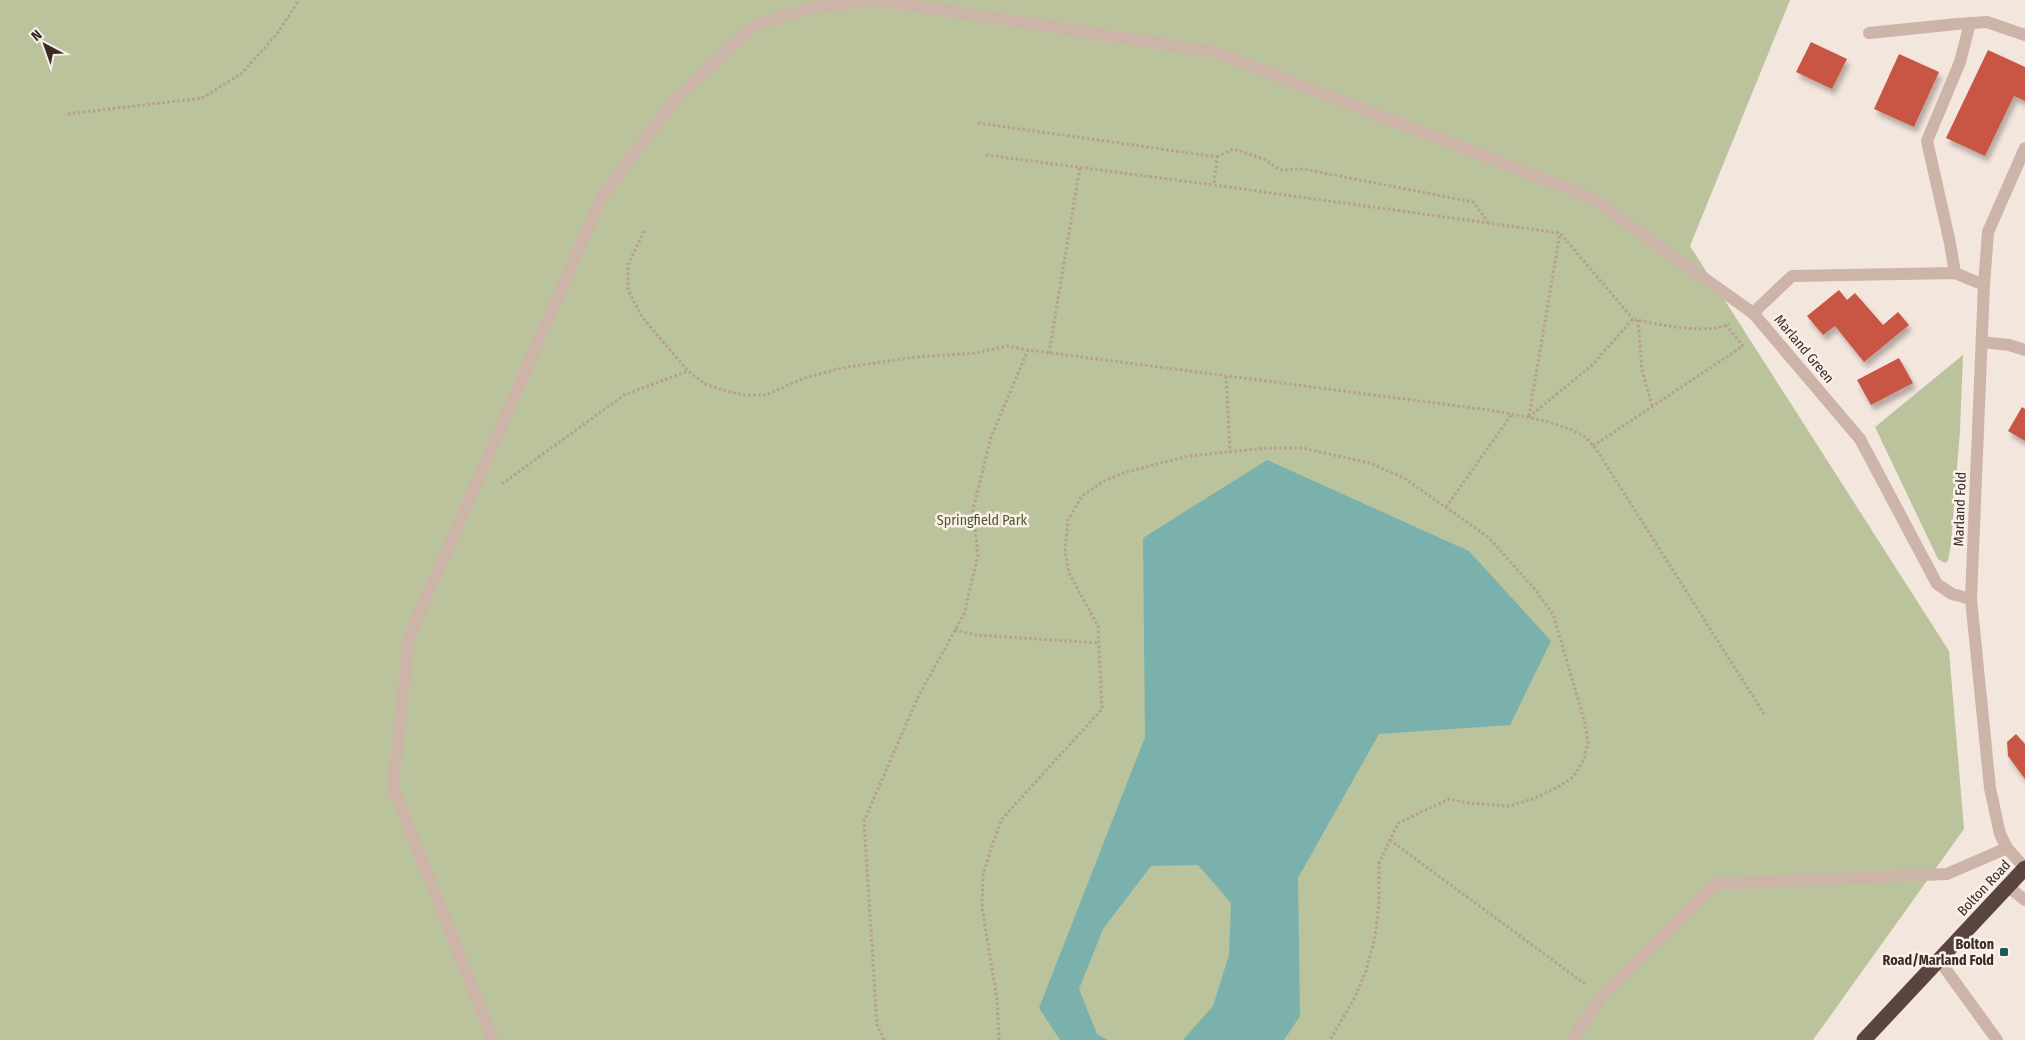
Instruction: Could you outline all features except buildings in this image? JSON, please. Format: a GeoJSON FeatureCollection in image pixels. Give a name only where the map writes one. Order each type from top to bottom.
{"type":"FeatureCollection","features":[{"type":"Feature","properties":{"kind":"highway","name":"Bolton Road"},"geometry":{"type":"LineString","coordinates":[[1864,1040],[2025,868]]}},
{"type":"Feature","properties":{"kind":"street"},"geometry":{"type":"LineString","coordinates":[[493,1040],[393,787],[409,637],[602,196],[675,100],[752,26],[815,7],[877,0],[1215,52],[1590,197],[1750,311]]}},
{"type":"Feature","properties":{"kind":"street"},"geometry":{"type":"LineString","coordinates":[[1869,33],[1987,22],[2025,35]]}},
{"type":"Feature","properties":{"kind":"street"},"geometry":{"type":"LineString","coordinates":[[1955,273],[1926,141],[1960,62],[1970,23]]}},
{"type":"Feature","properties":{"kind":"street","name":"Marland Fold"},"geometry":{"type":"LineString","coordinates":[[2025,148],[1988,232],[1984,285],[1972,599],[1990,788],[1996,819],[2007,848],[2025,868]]}},
{"type":"Feature","properties":{"kind":"street","name":"Marland Green"},"geometry":{"type":"LineString","coordinates":[[1972,599],[1952,594],[1938,584],[1860,439],[1750,311],[1792,276],[1955,273],[1984,285]]}},
{"type":"Feature","properties":{"kind":"street"},"geometry":{"type":"LineString","coordinates":[[1982,342],[2025,350]]}},
{"type":"Feature","properties":{"kind":"street"},"geometry":{"type":"LineString","coordinates":[[1572,1040],[1601,997],[1715,884],[1947,874],[2007,848]]}},
{"type":"Feature","properties":{"kind":"street"},"geometry":{"type":"LineString","coordinates":[[2007,886],[2025,900]]}},
{"type":"Feature","properties":{"kind":"street"},"geometry":{"type":"LineString","coordinates":[[1939,960],[1998,1040]]}},
{"type":"Feature","properties":{"kind":"path"},"geometry":{"type":"LineString","coordinates":[[68,114],[202,98],[241,74],[277,34],[299,0]]}},
{"type":"Feature","properties":{"kind":"path"},"geometry":{"type":"LineString","coordinates":[[978,123],[1217,157],[1233,149],[1264,159],[1280,170],[1303,169],[1473,202],[1489,223]]}},
{"type":"Feature","properties":{"kind":"path"},"geometry":{"type":"LineString","coordinates":[[986,155],[1560,233],[1633,319],[1683,328],[1722,328],[1750,311]]}},
{"type":"Feature","properties":{"kind":"path"},"geometry":{"type":"LineString","coordinates":[[1214,185],[1217,157]]}},
{"type":"Feature","properties":{"kind":"path"},"geometry":{"type":"LineString","coordinates":[[1049,353],[1080,167]]}},
{"type":"Feature","properties":{"kind":"path"},"geometry":{"type":"LineString","coordinates":[[644,231],[628,265],[628,290],[642,317],[688,371],[705,384],[726,392],[744,395],[766,395],[804,378],[842,368],[914,357],[976,353],[1007,346],[1512,414],[1529,417],[1570,430],[1586,438],[1593,446],[1764,714]]}},
{"type":"Feature","properties":{"kind":"path"},"geometry":{"type":"LineString","coordinates":[[1529,417],[1560,233]]}},
{"type":"Feature","properties":{"kind":"path"},"geometry":{"type":"LineString","coordinates":[[1529,417],[1592,365],[1633,319]]}},
{"type":"Feature","properties":{"kind":"path"},"geometry":{"type":"LineString","coordinates":[[1638,320],[1642,370],[1652,406]]}},
{"type":"Feature","properties":{"kind":"path"},"geometry":{"type":"LineString","coordinates":[[1593,446],[1743,346],[1726,325]]}},
{"type":"Feature","properties":{"kind":"path"},"geometry":{"type":"LineString","coordinates":[[884,1040],[877,1025],[864,821],[918,697],[964,614],[978,555],[973,510],[991,437],[1028,350]]}},
{"type":"Feature","properties":{"kind":"path"},"geometry":{"type":"LineString","coordinates":[[496,488],[624,395],[688,371]]}},
{"type":"Feature","properties":{"kind":"path"},"geometry":{"type":"LineString","coordinates":[[1226,376],[1230,452]]}},
{"type":"Feature","properties":{"kind":"path"},"geometry":{"type":"LineString","coordinates":[[1446,507],[1512,414]]}},
{"type":"Feature","properties":{"kind":"path"},"geometry":{"type":"LineString","coordinates":[[999,1040],[997,999],[982,907],[983,875],[1002,818],[1102,709],[1098,626],[1069,573],[1065,551],[1068,520],[1082,496],[1102,482],[1126,472],[1188,456],[1267,448],[1302,448],[1370,463],[1404,478],[1488,537],[1533,587],[1553,614],[1585,723],[1588,742],[1584,760],[1573,777],[1533,800],[1509,806],[1470,804],[1449,799],[1398,824],[1379,863],[1379,904],[1375,937],[1366,972],[1355,997],[1330,1040]]}},
{"type":"Feature","properties":{"kind":"path"},"geometry":{"type":"LineString","coordinates":[[955,630],[976,635],[1099,643]]}},
{"type":"Feature","properties":{"kind":"path"},"geometry":{"type":"LineString","coordinates":[[1390,840],[1601,997]]}},
{"type":"Feature","properties":{"kind":"green space","name":"Springfield Park"},"geometry":{"type":"Polygon","coordinates":[[[0,0],[1790,0],[1690,246],[1949,651],[1964,829],[1813,1040],[0,1040],[0,0]]]}},
{"type":"Feature","properties":{"kind":"green space"},"geometry":{"type":"Polygon","coordinates":[[[1963,355],[1960,430],[1951,544],[1948,561],[1945,563],[1938,559],[1875,427],[1963,355]]]}},
{"type":"Feature","properties":{"kind":"water"},"geometry":{"type":"Polygon","coordinates":[[[1267,460],[1469,551],[1551,641],[1510,725],[1379,734],[1298,878],[1300,1016],[1284,1040],[1183,1040],[1213,1006],[1229,955],[1231,903],[1198,865],[1151,866],[1103,929],[1079,989],[1097,1034],[1108,1040],[1060,1040],[1039,1008],[1145,737],[1143,538],[1267,460]]]}},
{"type":"Feature","properties":{"kind":"place","name":"Bolton Road/Marland Fold"},"geometry":{"type":"Point","coordinates":[2004,952]}}]}
